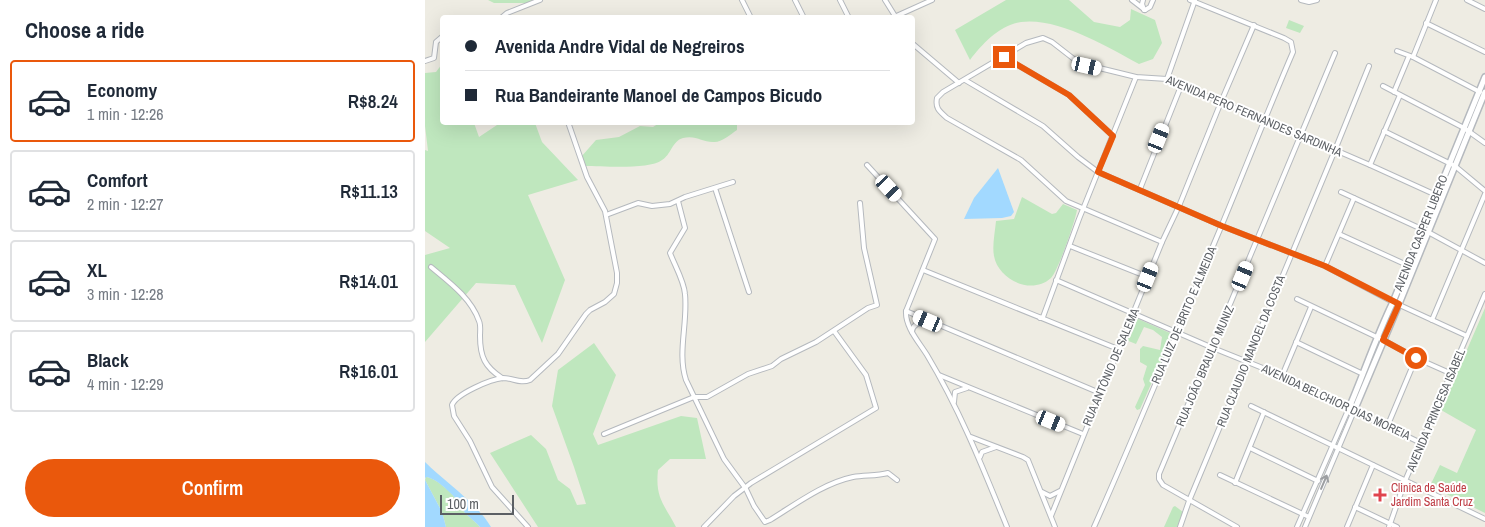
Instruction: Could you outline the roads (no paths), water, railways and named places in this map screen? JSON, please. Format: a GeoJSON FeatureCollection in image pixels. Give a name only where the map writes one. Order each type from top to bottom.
{"type":"FeatureCollection","features":[{"type":"Feature","properties":{"kind":"street"},"geometry":{"type":"LineString","coordinates":[[505,15],[540,0]]}},
{"type":"Feature","properties":{"kind":"street"},"geometry":{"type":"LineString","coordinates":[[742,0],[750,15]]}},
{"type":"Feature","properties":{"kind":"street"},"geometry":{"type":"LineString","coordinates":[[795,0],[802,15]]}},
{"type":"Feature","properties":{"kind":"street"},"geometry":{"type":"LineString","coordinates":[[840,0],[848,15]]}},
{"type":"Feature","properties":{"kind":"street"},"geometry":{"type":"LineString","coordinates":[[885,0],[892,15]]}},
{"type":"Feature","properties":{"kind":"street"},"geometry":{"type":"LineString","coordinates":[[897,15],[931,0]]}},
{"type":"Feature","properties":{"kind":"street"},"geometry":{"type":"LineString","coordinates":[[1132,0],[1145,10]]}},
{"type":"Feature","properties":{"kind":"street"},"geometry":{"type":"LineString","coordinates":[[1143,0],[1142,4],[1145,10]]}},
{"type":"Feature","properties":{"kind":"street"},"geometry":{"type":"LineString","coordinates":[[1145,10],[1150,7],[1153,0]]}},
{"type":"Feature","properties":{"kind":"street"},"geometry":{"type":"LineString","coordinates":[[1301,0],[1315,1]]}},
{"type":"Feature","properties":{"kind":"street"},"geometry":{"type":"LineString","coordinates":[[1394,92],[1436,0]]}},
{"type":"Feature","properties":{"kind":"street"},"geometry":{"type":"LineString","coordinates":[[1467,0],[1476,2],[1485,9]]}},
{"type":"Feature","properties":{"kind":"street"},"geometry":{"type":"LineString","coordinates":[[1167,79],[1193,1],[1254,25]]}},
{"type":"Feature","properties":{"kind":"street"},"geometry":{"type":"LineString","coordinates":[[1427,23],[1485,52]]}},
{"type":"Feature","properties":{"kind":"street","name":"RUA LUIZ DE BRITO E ALMEIDA"},"geometry":{"type":"LineString","coordinates":[[1094,527],[1222,226],[1263,119],[1293,52],[1293,46],[1284,38],[1254,25]]}},
{"type":"Feature","properties":{"kind":"street","name":"RUA ANTÔNIO DE SALEMA"},"geometry":{"type":"LineString","coordinates":[[1051,516],[1162,242],[1179,206],[1254,25]]}},
{"type":"Feature","properties":{"kind":"street","name":"AVENIDA PERO FERNANDES SARDINHA"},"geometry":{"type":"LineString","coordinates":[[1004,57],[1031,41],[1043,38],[1079,63],[1136,77],[1167,79],[1436,195]]}},
{"type":"Feature","properties":{"kind":"street"},"geometry":{"type":"LineString","coordinates":[[425,61],[434,58],[436,42],[440,39]]}},
{"type":"Feature","properties":{"kind":"street"},"geometry":{"type":"LineString","coordinates":[[915,46],[959,83]]}},
{"type":"Feature","properties":{"kind":"street"},"geometry":{"type":"LineString","coordinates":[[1397,51],[1411,56],[1483,93]]}},
{"type":"Feature","properties":{"kind":"street","name":"RUA JOÃO BRAULIO MUNIZ"},"geometry":{"type":"LineString","coordinates":[[1189,501],[1163,485],[1159,479],[1159,474],[1335,53]]}},
{"type":"Feature","properties":{"kind":"street"},"geometry":{"type":"LineString","coordinates":[[1113,136],[1069,95],[1004,57],[943,92],[937,98],[939,112],[1011,153],[1031,167],[1066,201],[1162,242]]}},
{"type":"Feature","properties":{"kind":"street","name":"RUA CLAUDIO MANOEL DA COSTA"},"geometry":{"type":"LineString","coordinates":[[1180,527],[1291,252],[1369,66]]}},
{"type":"Feature","properties":{"kind":"street"},"geometry":{"type":"LineString","coordinates":[[1040,318],[1043,317],[1079,219],[1136,77]]}},
{"type":"Feature","properties":{"kind":"street","name":"AVENIDA CASPER LIBERO"},"geometry":{"type":"LineString","coordinates":[[1297,527],[1399,304],[1436,195],[1449,163],[1483,93],[1485,77]]}},
{"type":"Feature","properties":{"kind":"street"},"geometry":{"type":"LineString","coordinates":[[965,80],[1043,126],[1098,172],[1222,226],[1325,266],[1393,302],[1467,336]]}},
{"type":"Feature","properties":{"kind":"street"},"geometry":{"type":"LineString","coordinates":[[1140,189],[1181,86]]}},
{"type":"Feature","properties":{"kind":"street"},"geometry":{"type":"LineString","coordinates":[[1383,86],[1466,129],[1485,142]]}},
{"type":"Feature","properties":{"kind":"street"},"geometry":{"type":"LineString","coordinates":[[1369,165],[1400,95]]}},
{"type":"Feature","properties":{"kind":"street"},"geometry":{"type":"LineString","coordinates":[[528,527],[492,487],[470,441],[452,410],[453,401],[458,397],[493,380],[502,378],[524,382],[536,376],[567,344],[586,314],[614,294],[617,273],[606,215],[578,153],[569,125]]}},
{"type":"Feature","properties":{"kind":"street","name":"AVENIDA CASPER LIBERO"},"geometry":{"type":"LineString","coordinates":[[1305,527],[1338,448],[1376,337],[1393,302],[1407,265],[1455,166],[1466,129]]}},
{"type":"Feature","properties":{"kind":"street"},"geometry":{"type":"LineString","coordinates":[[1384,131],[1455,166],[1485,193],[1432,320]]}},
{"type":"Feature","properties":{"kind":"street"},"geometry":{"type":"LineString","coordinates":[[867,165],[935,239],[906,311],[906,322],[939,375],[971,437],[1007,527]]}},
{"type":"Feature","properties":{"kind":"street"},"geometry":{"type":"LineString","coordinates":[[606,215],[638,203],[652,206],[669,204],[733,182]]}},
{"type":"Feature","properties":{"kind":"street"},"geometry":{"type":"LineString","coordinates":[[715,188],[749,292]]}},
{"type":"Feature","properties":{"kind":"street"},"geometry":{"type":"LineString","coordinates":[[1341,192],[1425,231],[1485,263]]}},
{"type":"Feature","properties":{"kind":"street"},"geometry":{"type":"LineString","coordinates":[[1325,266],[1354,198]]}},
{"type":"Feature","properties":{"kind":"street"},"geometry":{"type":"LineString","coordinates":[[678,201],[685,228],[671,254],[685,292],[682,368],[724,459],[745,488],[765,522],[833,483],[854,477],[888,473],[897,480]]}},
{"type":"Feature","properties":{"kind":"street"},"geometry":{"type":"LineString","coordinates":[[604,434],[694,397],[707,397],[748,374],[773,366],[834,331],[868,308],[877,305],[864,248],[860,203]]}},
{"type":"Feature","properties":{"kind":"street"},"geometry":{"type":"LineString","coordinates":[[1339,234],[1407,265]]}},
{"type":"Feature","properties":{"kind":"street"},"geometry":{"type":"LineString","coordinates":[[1069,246],[1148,277]]}},
{"type":"Feature","properties":{"kind":"street"},"geometry":{"type":"LineString","coordinates":[[431,267],[455,288],[480,322],[480,342],[483,359],[490,370],[502,378]]}},
{"type":"Feature","properties":{"kind":"street"},"geometry":{"type":"LineString","coordinates":[[923,270],[1118,349]]}},
{"type":"Feature","properties":{"kind":"street","name":"AVENIDA BELCHIOR DIAS MOREIA"},"geometry":{"type":"LineString","coordinates":[[1056,280],[1282,376],[1421,443]]}},
{"type":"Feature","properties":{"kind":"street","name":"AVENIDA PRINCESA ISABEL"},"geometry":{"type":"LineString","coordinates":[[1389,525],[1405,481],[1485,294]]}},
{"type":"Feature","properties":{"kind":"street"},"geometry":{"type":"LineString","coordinates":[[1297,299],[1452,374]]}},
{"type":"Feature","properties":{"kind":"street"},"geometry":{"type":"LineString","coordinates":[[1282,376],[1311,307]]}},
{"type":"Feature","properties":{"kind":"street"},"geometry":{"type":"LineString","coordinates":[[906,311],[1100,393]]}},
{"type":"Feature","properties":{"kind":"street"},"geometry":{"type":"LineString","coordinates":[[913,332],[917,323],[928,321]]}},
{"type":"Feature","properties":{"kind":"street"},"geometry":{"type":"LineString","coordinates":[[704,527],[734,496],[745,488],[876,408],[866,375],[834,331]]}},
{"type":"Feature","properties":{"kind":"street"},"geometry":{"type":"LineString","coordinates":[[1296,342],[1363,374]]}},
{"type":"Feature","properties":{"kind":"street"},"geometry":{"type":"LineString","coordinates":[[1387,427],[1416,358]]}},
{"type":"Feature","properties":{"kind":"street"},"geometry":{"type":"LineString","coordinates":[[939,375],[1083,434]]}},
{"type":"Feature","properties":{"kind":"street"},"geometry":{"type":"LineString","coordinates":[[954,404],[955,392],[970,388]]}},
{"type":"Feature","properties":{"kind":"street"},"geometry":{"type":"LineString","coordinates":[[1251,406],[1485,519]]}},
{"type":"Feature","properties":{"kind":"street"},"geometry":{"type":"LineString","coordinates":[[1235,482],[1264,412]]}},
{"type":"Feature","properties":{"kind":"street"},"geometry":{"type":"LineString","coordinates":[[971,437],[1029,460],[1055,527]]}},
{"type":"Feature","properties":{"kind":"street"},"geometry":{"type":"LineString","coordinates":[[980,459],[982,452],[997,447]]}},
{"type":"Feature","properties":{"kind":"street"},"geometry":{"type":"LineString","coordinates":[[1250,448],[1318,481]]}},
{"type":"Feature","properties":{"kind":"street"},"geometry":{"type":"LineString","coordinates":[[1347,527],[1373,465]]}},
{"type":"Feature","properties":{"kind":"street"},"geometry":{"type":"LineString","coordinates":[[1220,476],[1309,517]]}},
{"type":"Feature","properties":{"kind":"street"},"geometry":{"type":"LineString","coordinates":[[1040,491],[1051,496],[1061,489]]}},
{"type":"Feature","properties":{"kind":"street"},"geometry":{"type":"LineString","coordinates":[[1189,501],[1237,527]]}},
{"type":"Feature","properties":{"kind":"street"},"geometry":{"type":"LineString","coordinates":[[1355,507],[1389,525],[1397,527]]}},
{"type":"Feature","properties":{"kind":"water"},"geometry":{"type":"Polygon","coordinates":[[[998,168],[1014,212],[1011,216],[1002,218],[964,219],[974,198],[998,168]]]}},
{"type":"Feature","properties":{"kind":"water"},"geometry":{"type":"Polygon","coordinates":[[[425,462],[469,501],[491,527],[480,527],[443,486],[430,478],[426,477],[425,479],[425,462]]]}},
{"type":"Feature","properties":{"kind":"water"},"geometry":{"type":"Polygon","coordinates":[[[425,480],[442,512],[446,527],[425,527],[425,480]]]}},
{"type":"Feature","properties":{"kind":"place","name":"Clinica de Saúde Jardim Santa Cruz"},"geometry":{"type":"Point","coordinates":[1380,495]}}]}
